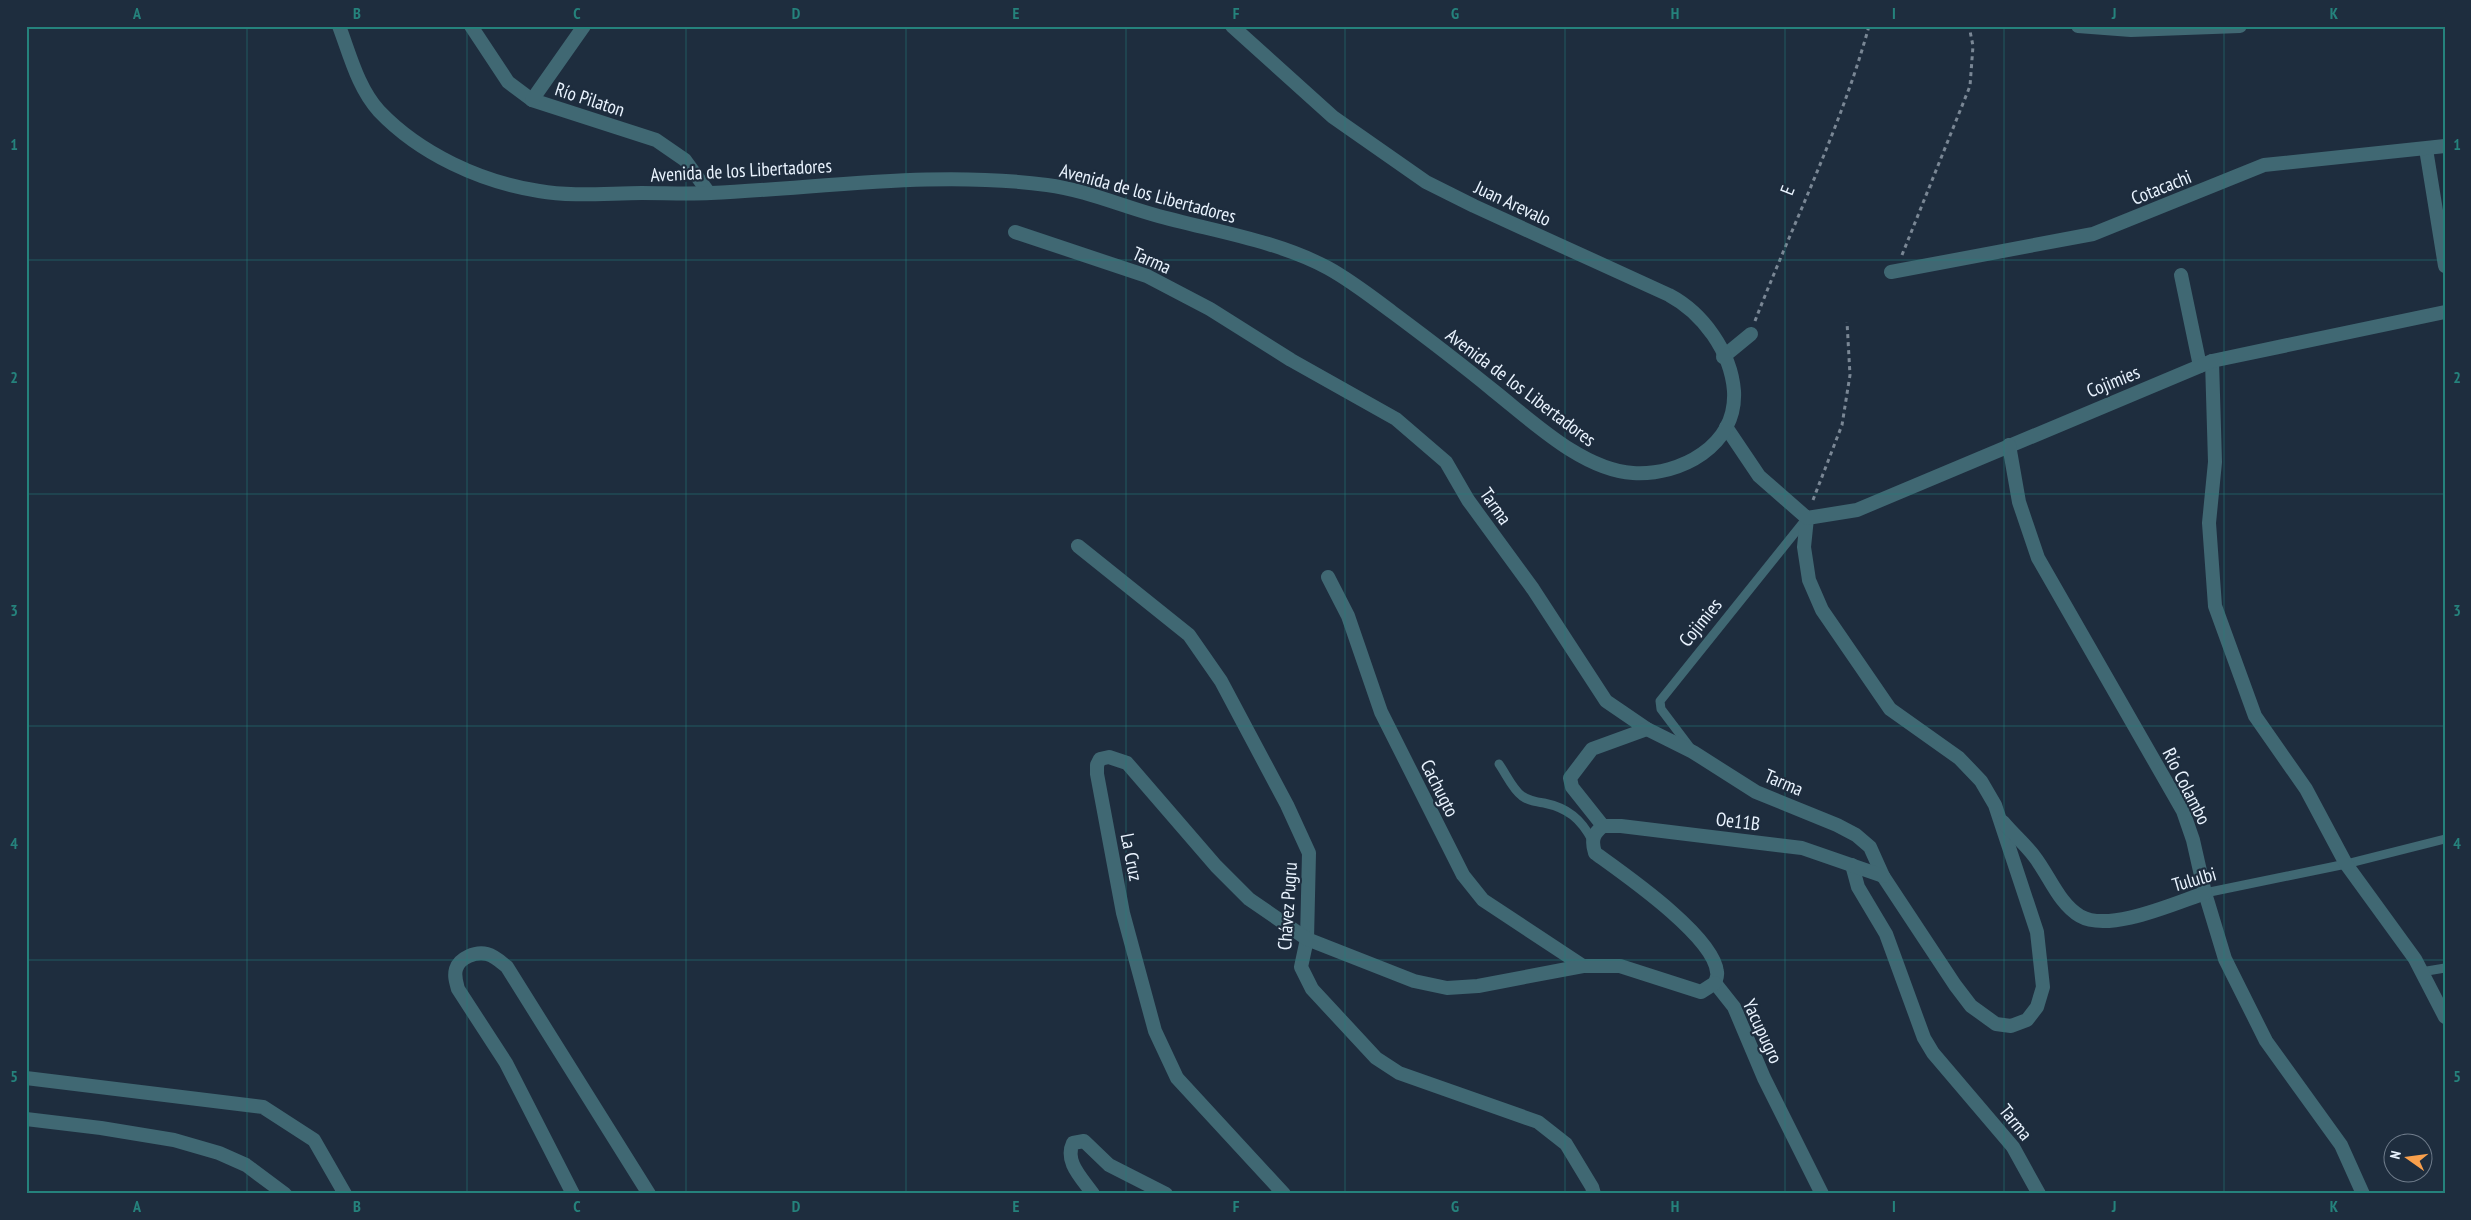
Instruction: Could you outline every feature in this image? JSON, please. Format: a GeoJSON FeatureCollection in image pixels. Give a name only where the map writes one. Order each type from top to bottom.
{"type":"FeatureCollection","features":[{"type":"Feature","properties":{"kind":"street","name":"Avenida de los Libertadores"},"geometry":{"type":"LineString","coordinates":[[339,26],[364,91],[377,109],[412,140],[446,160],[503,184],[543,192],[709,193],[909,179],[1021,183],[1091,193],[1148,213],[1270,245],[1328,268],[1380,303],[1588,462],[1632,474],[1665,472],[1686,465],[1704,453],[1726,427]]}},
{"type":"Feature","properties":{"kind":"street","name":"Río Pilaton"},"geometry":{"type":"LineString","coordinates":[[471,26],[508,82],[532,100],[656,140],[684,160],[709,193]]}},
{"type":"Feature","properties":{"kind":"street"},"geometry":{"type":"LineString","coordinates":[[532,100],[584,26]]}},
{"type":"Feature","properties":{"kind":"street","name":"Juan Arevalo"},"geometry":{"type":"LineString","coordinates":[[1232,26],[1333,117],[1426,182],[1678,300],[1706,325],[1724,357],[1734,389],[1726,427]]}},
{"type":"Feature","properties":{"kind":"street"},"geometry":{"type":"LineString","coordinates":[[2078,26],[2131,30],[2240,26]]}},
{"type":"Feature","properties":{"kind":"street","name":"Cotacachi"},"geometry":{"type":"LineString","coordinates":[[1891,272],[2093,234],[2264,165],[2445,146]]}},
{"type":"Feature","properties":{"kind":"street"},"geometry":{"type":"LineString","coordinates":[[2426,149],[2445,266]]}},
{"type":"Feature","properties":{"kind":"street","name":"Tarma"},"geometry":{"type":"LineString","coordinates":[[1015,232],[1147,276],[1210,309],[1291,360],[1396,419],[1446,462],[1468,500],[1532,589],[1606,701],[1647,729],[1693,752],[1756,792],[1837,825],[1856,835],[1870,847],[1883,876],[1955,986],[1971,1006],[1996,1024],[2011,1026],[2028,1020],[2037,1007],[2043,988],[2037,932],[1999,818]]}},
{"type":"Feature","properties":{"kind":"street"},"geometry":{"type":"LineString","coordinates":[[2181,275],[2206,363],[2215,462],[2209,523],[2215,606],[2255,716],[2306,790],[2346,864],[2414,959],[2445,1017]]}},
{"type":"Feature","properties":{"kind":"street","name":"Cojimies"},"geometry":{"type":"LineString","coordinates":[[1807,518],[1857,510],[2206,363],[2445,312]]}},
{"type":"Feature","properties":{"kind":"street"},"geometry":{"type":"LineString","coordinates":[[1724,357],[1751,334]]}},
{"type":"Feature","properties":{"kind":"street"},"geometry":{"type":"LineString","coordinates":[[1726,427],[1759,476],[1807,518],[1804,547],[1808,572],[1822,610],[1890,709],[1959,758],[1981,781],[1995,805],[1999,818]]}},
{"type":"Feature","properties":{"kind":"street","name":"Río Colambo"},"geometry":{"type":"LineString","coordinates":[[2009,445],[2019,502],[2038,558],[2183,811],[2194,840],[2205,893],[2225,960],[2266,1041],[2341,1145],[2363,1194]]}},
{"type":"Feature","properties":{"kind":"street","name":"Chávez Pugru"},"geometry":{"type":"LineString","coordinates":[[1078,546],[1188,635],[1221,682],[1287,805],[1309,853],[1307,939],[1301,967],[1312,989],[1376,1058],[1399,1073],[1538,1122],[1566,1144],[1592,1187],[1594,1194]]}},
{"type":"Feature","properties":{"kind":"street","name":"Cachugto"},"geometry":{"type":"LineString","coordinates":[[1328,577],[1348,616],[1382,712],[1463,875],[1483,900],[1583,966]]}},
{"type":"Feature","properties":{"kind":"street"},"geometry":{"type":"LineString","coordinates":[[1307,939],[1414,980],[1447,988],[1478,986],[1583,966],[1620,966],[1701,992],[1715,983],[1718,973],[1715,962],[1692,930],[1632,879],[1595,853],[1592,840],[1595,833],[1603,826],[1572,786],[1570,778],[1592,749],[1647,729]]}},
{"type":"Feature","properties":{"kind":"street","name":"La Cruz"},"geometry":{"type":"LineString","coordinates":[[1284,1194],[1177,1078],[1155,1031],[1123,913],[1097,774],[1097,765],[1100,759],[1109,757],[1127,763],[1216,866],[1249,900],[1307,939]]}},
{"type":"Feature","properties":{"kind":"street","name":"Tululbi"},"geometry":{"type":"LineString","coordinates":[[1999,818],[2034,856],[2064,901],[2080,916],[2100,923],[2145,914],[2205,893]]}},
{"type":"Feature","properties":{"kind":"street","name":"Oe11B"},"geometry":{"type":"LineString","coordinates":[[1603,826],[1621,826],[1802,848],[1883,876]]}},
{"type":"Feature","properties":{"kind":"street","name":"Tarma"},"geometry":{"type":"LineString","coordinates":[[1852,865],[1858,888],[1886,934],[1924,1038],[1933,1053],[2013,1147],[2039,1194]]}},
{"type":"Feature","properties":{"kind":"street"},"geometry":{"type":"LineString","coordinates":[[573,1194],[506,1063],[458,989],[455,977],[456,967],[465,958],[478,953],[486,954],[496,958],[507,967],[649,1194]]}},
{"type":"Feature","properties":{"kind":"street","name":"Yacupugro"},"geometry":{"type":"LineString","coordinates":[[1715,983],[1734,1007],[1764,1078],[1822,1194]]}},
{"type":"Feature","properties":{"kind":"street"},"geometry":{"type":"LineString","coordinates":[[26,1078],[263,1106],[314,1140],[345,1194]]}},
{"type":"Feature","properties":{"kind":"street"},"geometry":{"type":"LineString","coordinates":[[26,1119],[101,1128],[174,1140],[219,1153],[246,1165],[285,1194]]}},
{"type":"Feature","properties":{"kind":"street"},"geometry":{"type":"LineString","coordinates":[[1093,1194],[1069,1160],[1069,1151],[1073,1143],[1084,1141],[1109,1165],[1166,1194]]}},
{"type":"Feature","properties":{"kind":"lane","name":"Cojimies"},"geometry":{"type":"LineString","coordinates":[[1693,752],[1661,709],[1660,701],[1807,518]]}},
{"type":"Feature","properties":{"kind":"lane"},"geometry":{"type":"LineString","coordinates":[[1500,764],[1520,795],[1531,801],[1560,807],[1574,815],[1585,826],[1592,840]]}},
{"type":"Feature","properties":{"kind":"lane","name":"Tululbi"},"geometry":{"type":"LineString","coordinates":[[2205,893],[2346,864],[2445,839]]}},
{"type":"Feature","properties":{"kind":"lane"},"geometry":{"type":"LineString","coordinates":[[2421,972],[2445,968]]}},
{"type":"Feature","properties":{"kind":"path","name":"E"},"geometry":{"type":"LineString","coordinates":[[1751,334],[1812,179],[1841,114],[1869,26]]}},
{"type":"Feature","properties":{"kind":"path"},"geometry":{"type":"LineString","coordinates":[[1901,256],[1970,86],[1973,46],[1968,26]]}},
{"type":"Feature","properties":{"kind":"path"},"geometry":{"type":"LineString","coordinates":[[1807,518],[1842,425],[1850,375],[1846,322]]}}]}
